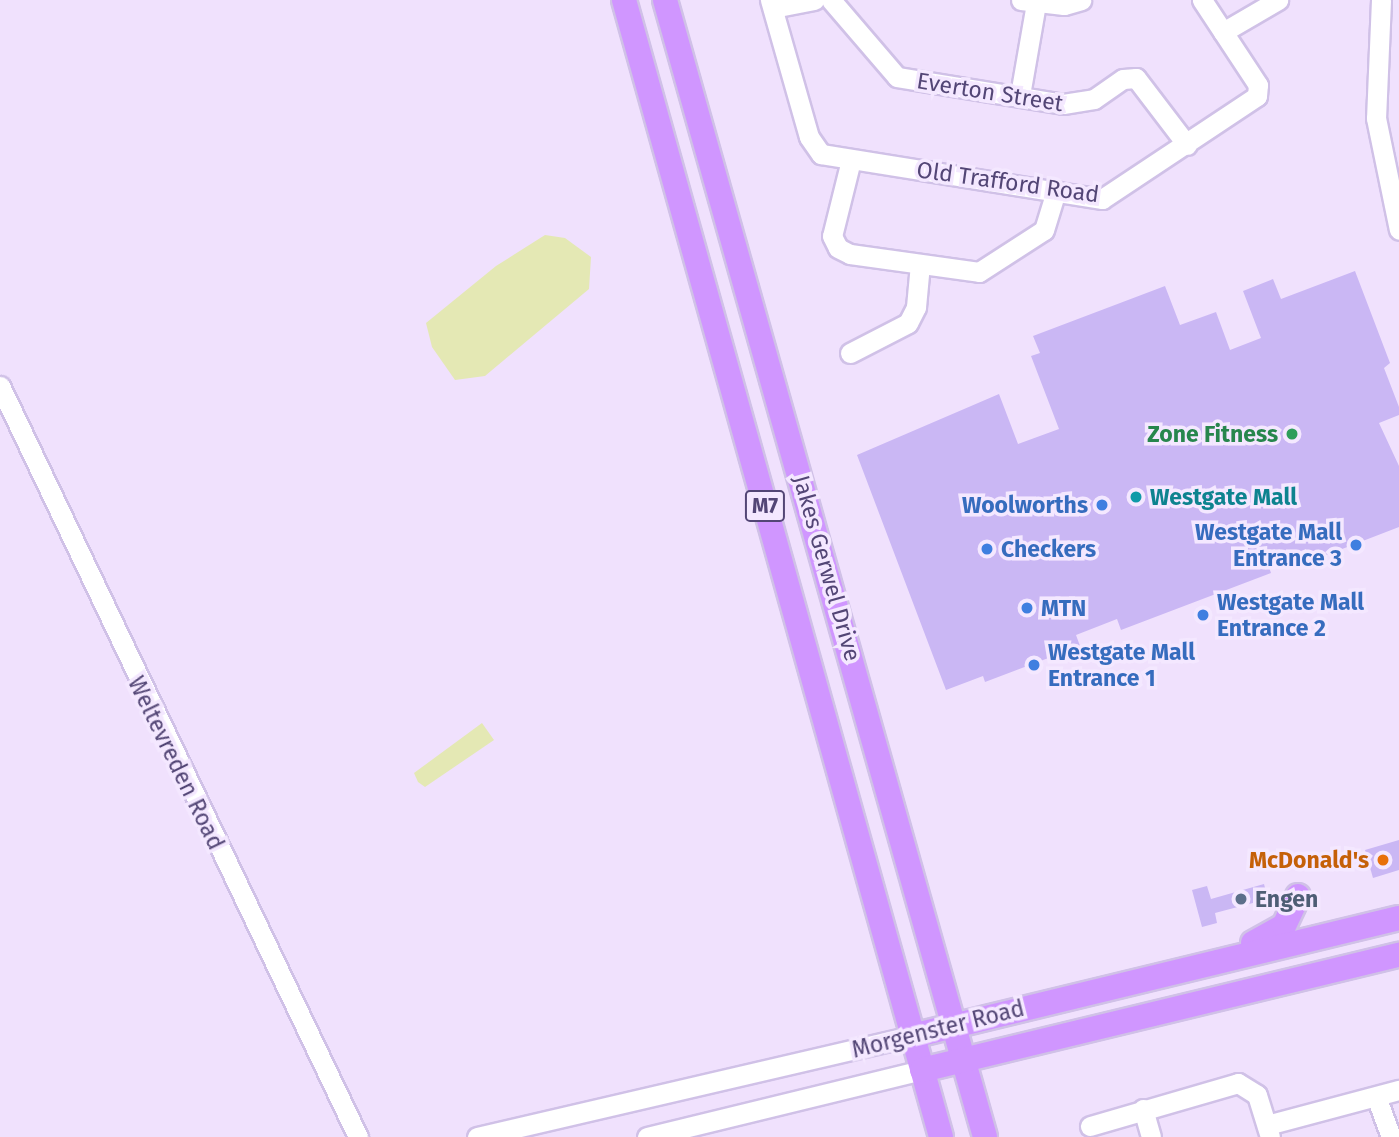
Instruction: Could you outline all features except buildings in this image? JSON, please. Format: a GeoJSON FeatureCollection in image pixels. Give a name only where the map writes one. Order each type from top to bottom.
{"type":"FeatureCollection","features":[{"type":"Feature","properties":{"kind":"main road","name":"Jakes Gerwel Drive"},"geometry":{"type":"LineString","coordinates":[[624,0],[941,1137]]}},
{"type":"Feature","properties":{"kind":"main road","name":"Jakes Gerwel Drive"},"geometry":{"type":"LineString","coordinates":[[665,0],[956,1026],[985,1137]]}},
{"type":"Feature","properties":{"kind":"main road"},"geometry":{"type":"LineString","coordinates":[[1232,958],[1284,926],[1298,896]]}},
{"type":"Feature","properties":{"kind":"main road","name":"Morgenster Road"},"geometry":{"type":"LineString","coordinates":[[912,1036],[1399,918]]}},
{"type":"Feature","properties":{"kind":"main road","name":"Morgenster Road"},"geometry":{"type":"LineString","coordinates":[[922,1070],[1399,955]]}},
{"type":"Feature","properties":{"kind":"street"},"geometry":{"type":"LineString","coordinates":[[771,4],[814,0]]}},
{"type":"Feature","properties":{"kind":"street","name":"Everton Street"},"geometry":{"type":"LineString","coordinates":[[831,0],[892,74],[1077,104],[1122,79],[1136,78],[1187,145]]}},
{"type":"Feature","properties":{"kind":"street"},"geometry":{"type":"LineString","coordinates":[[1020,95],[1029,1],[1064,5],[1081,0]]}},
{"type":"Feature","properties":{"kind":"street","name":"Old Trafford Road"},"geometry":{"type":"LineString","coordinates":[[771,4],[814,147],[851,160],[1108,198],[1258,93],[1202,0]]}},
{"type":"Feature","properties":{"kind":"street"},"geometry":{"type":"LineString","coordinates":[[1223,32],[1278,0]]}},
{"type":"Feature","properties":{"kind":"street"},"geometry":{"type":"LineString","coordinates":[[1381,0],[1376,118],[1399,230]]}},
{"type":"Feature","properties":{"kind":"street"},"geometry":{"type":"LineString","coordinates":[[851,160],[834,243],[850,254],[971,272],[989,268],[1044,230],[1056,191]]}},
{"type":"Feature","properties":{"kind":"street"},"geometry":{"type":"LineString","coordinates":[[850,353],[908,323],[916,307],[920,264]]}},
{"type":"Feature","properties":{"kind":"street","name":"Weltevreden Road"},"geometry":{"type":"LineString","coordinates":[[0,386],[358,1137]]}},
{"type":"Feature","properties":{"kind":"street","name":"Morgenster Road"},"geometry":{"type":"LineString","coordinates":[[477,1137],[912,1036]]}},
{"type":"Feature","properties":{"kind":"street","name":"Morgenster Road"},"geometry":{"type":"LineString","coordinates":[[647,1137],[922,1070]]}},
{"type":"Feature","properties":{"kind":"street"},"geometry":{"type":"LineString","coordinates":[[1090,1126],[1238,1083],[1257,1095],[1268,1131],[1399,1090]]}},
{"type":"Feature","properties":{"kind":"street"},"geometry":{"type":"LineString","coordinates":[[1377,1099],[1391,1137]]}},
{"type":"Feature","properties":{"kind":"street"},"geometry":{"type":"LineString","coordinates":[[1143,1110],[1151,1137]]}},
{"type":"Feature","properties":{"kind":"shaded area"},"geometry":{"type":"Polygon","coordinates":[[[545,235],[565,238],[591,257],[589,289],[485,376],[455,380],[432,347],[426,323],[496,266],[545,235]]]}},
{"type":"Feature","properties":{"kind":"shaded area"},"geometry":{"type":"Polygon","coordinates":[[[482,723],[494,740],[425,787],[418,782],[414,773],[482,723]]]}},
{"type":"Feature","properties":{"kind":"place","name":"Zone Fitness"},"geometry":{"type":"Point","coordinates":[1292,434]}},
{"type":"Feature","properties":{"kind":"place","name":"Westgate Mall"},"geometry":{"type":"Point","coordinates":[1136,497]}},
{"type":"Feature","properties":{"kind":"place","name":"Woolworths"},"geometry":{"type":"Point","coordinates":[1102,505]}},
{"type":"Feature","properties":{"kind":"place","name":"Westgate Mall Entrance 3"},"geometry":{"type":"Point","coordinates":[1356,545]}},
{"type":"Feature","properties":{"kind":"place","name":"Checkers"},"geometry":{"type":"Point","coordinates":[987,549]}},
{"type":"Feature","properties":{"kind":"place","name":"MTN"},"geometry":{"type":"Point","coordinates":[1027,608]}},
{"type":"Feature","properties":{"kind":"place","name":"Westgate Mall Entrance 2"},"geometry":{"type":"Point","coordinates":[1203,615]}},
{"type":"Feature","properties":{"kind":"place","name":"Westgate Mall Entrance 1"},"geometry":{"type":"Point","coordinates":[1034,665]}},
{"type":"Feature","properties":{"kind":"place","name":"McDonald's"},"geometry":{"type":"Point","coordinates":[1383,860]}},
{"type":"Feature","properties":{"kind":"place","name":"Engen"},"geometry":{"type":"Point","coordinates":[1241,899]}}]}
